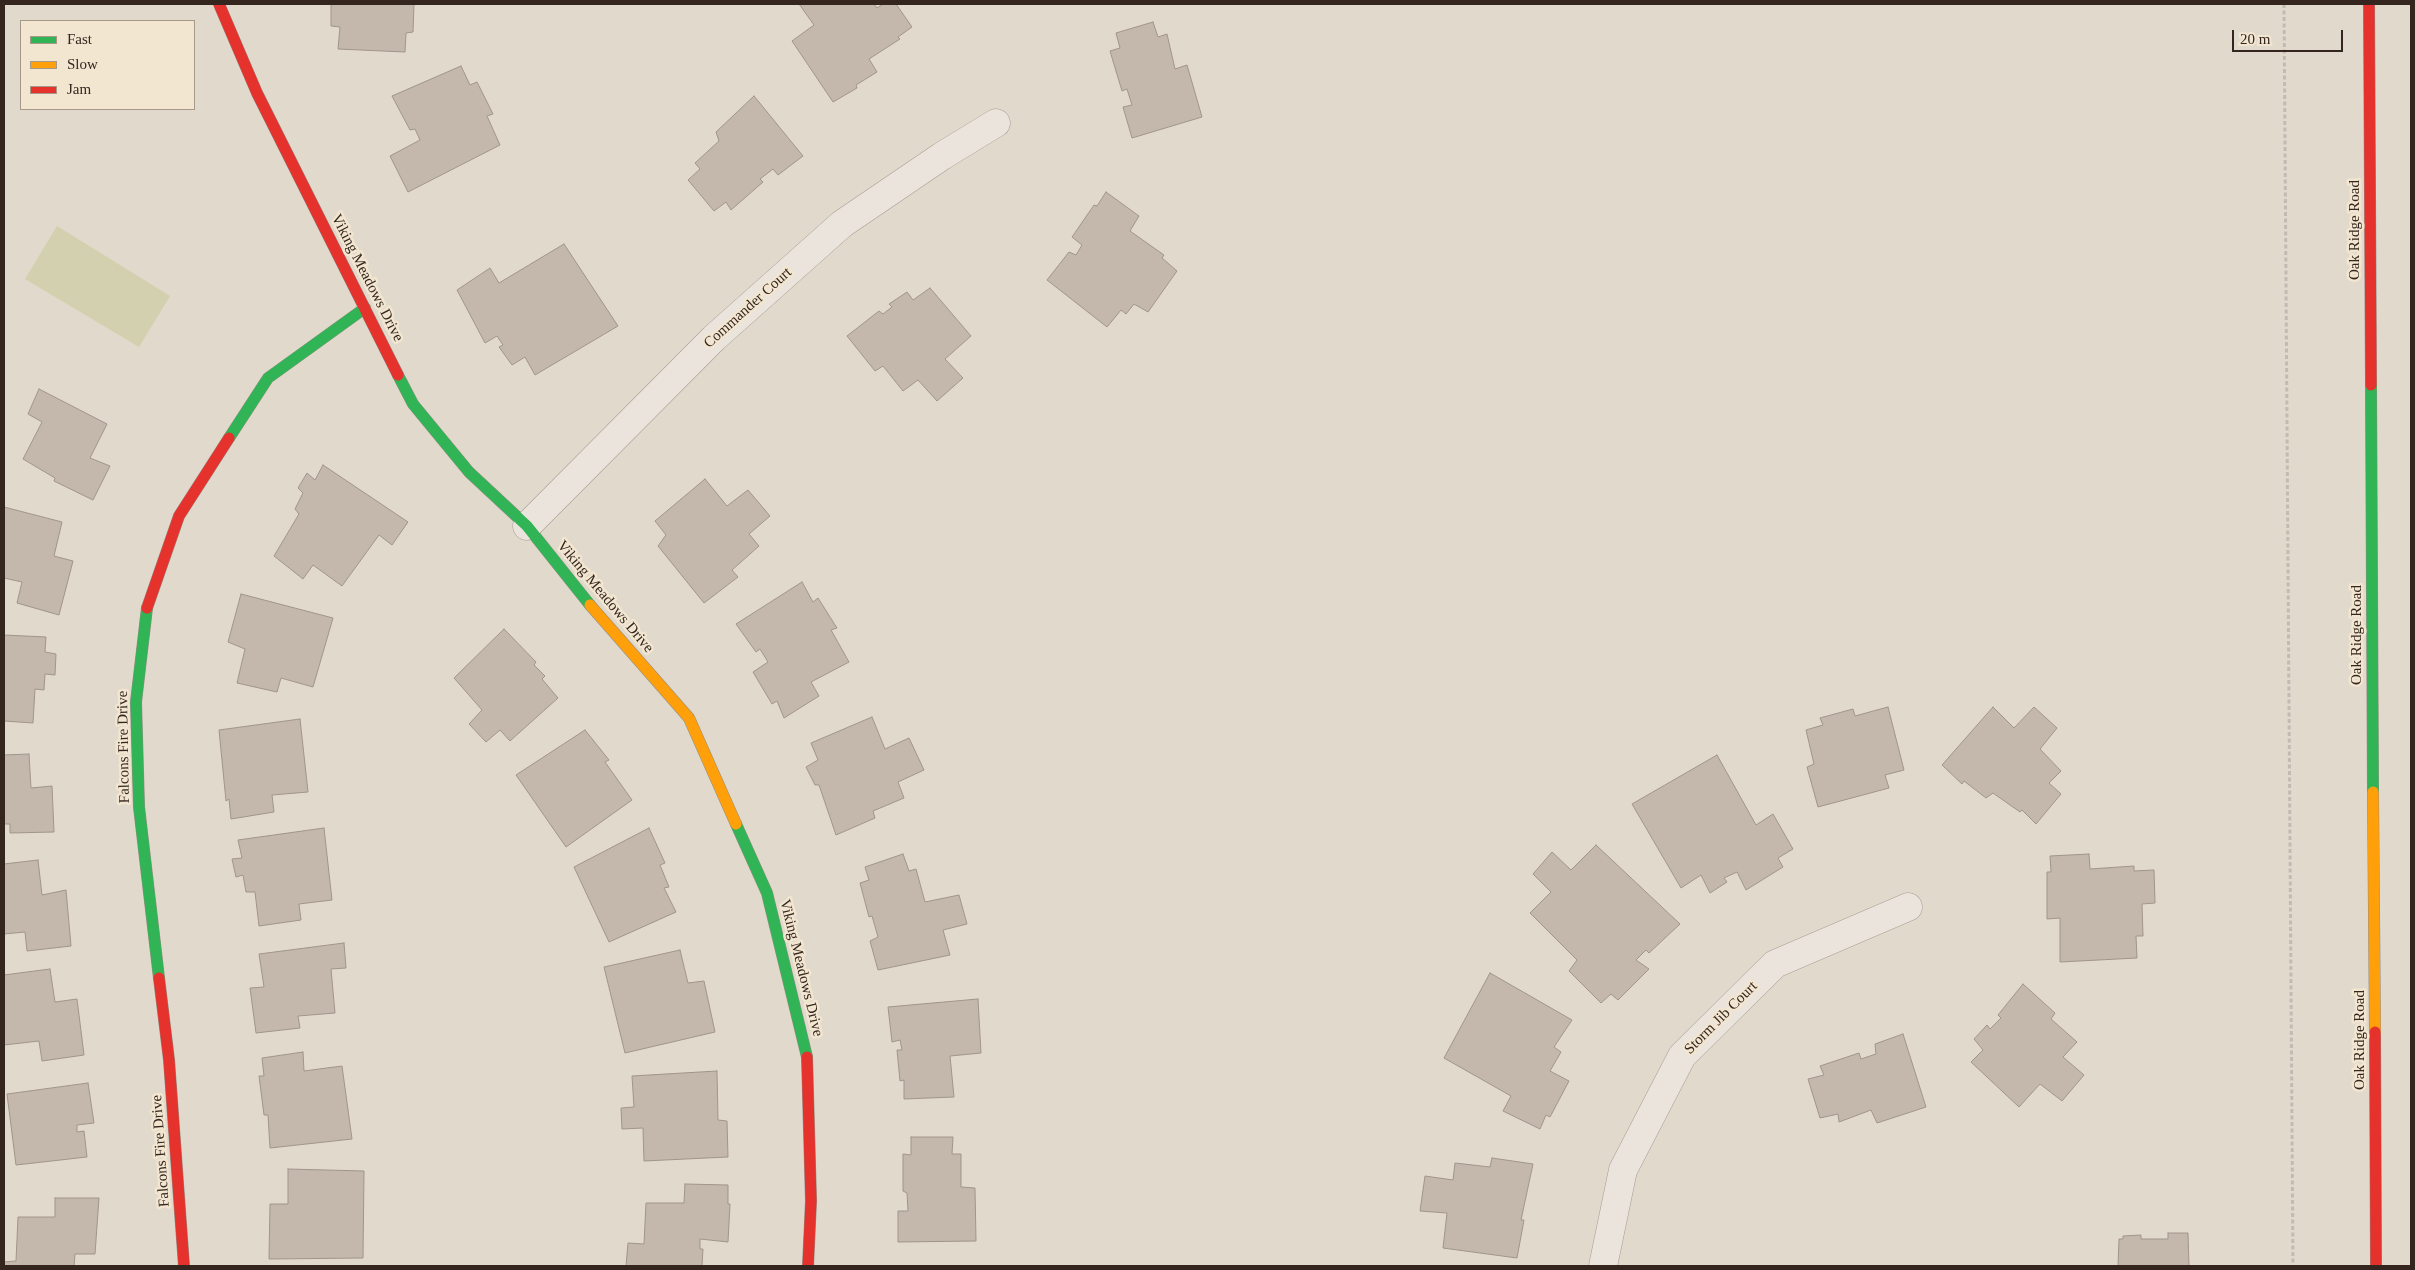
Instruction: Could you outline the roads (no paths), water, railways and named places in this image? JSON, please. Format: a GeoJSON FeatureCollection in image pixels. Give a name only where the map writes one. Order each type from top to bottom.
{"type":"FeatureCollection","features":[{"type":"Feature","properties":{"kind":"street","name":"Viking Meadows Drive"},"geometry":{"type":"LineString","coordinates":[[219,4],[257,93],[413,404],[469,472],[527,526],[577,589],[690,718],[766,893],[807,1052],[811,1201],[808,1266]]}},
{"type":"Feature","properties":{"kind":"street","name":"Oak Ridge Road"},"geometry":{"type":"LineString","coordinates":[[2369,4],[2376,1266]]}},
{"type":"Feature","properties":{"kind":"street","name":"Commander Court"},"geometry":{"type":"LineString","coordinates":[[527,526],[714,338],[842,224],[942,156],[996,123]]}},
{"type":"Feature","properties":{"kind":"street","name":"Falcons Fire Drive"},"geometry":{"type":"LineString","coordinates":[[184,1266],[169,1060],[139,808],[136,702],[145,613],[179,516],[268,378],[365,308]]}},
{"type":"Feature","properties":{"kind":"street","name":"Storm Jib Court"},"geometry":{"type":"LineString","coordinates":[[1603,1266],[1623,1170],[1682,1056],[1775,964],[1908,907]]}}]}
